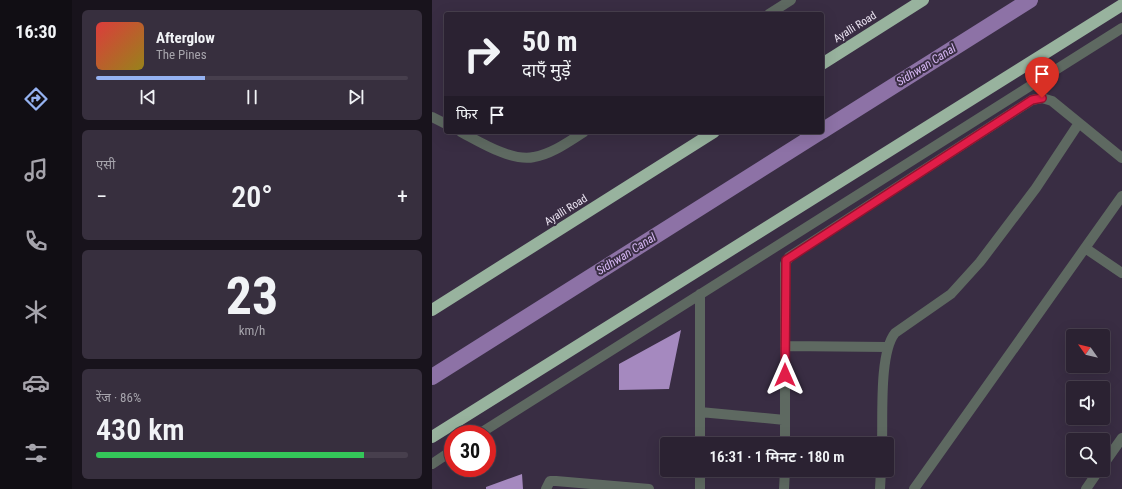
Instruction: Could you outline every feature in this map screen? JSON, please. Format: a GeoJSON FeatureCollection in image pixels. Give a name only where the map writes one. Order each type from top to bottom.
{"type":"FeatureCollection","features":[{"type":"Feature","properties":{"kind":"highway","name":"Ayalli Road"},"geometry":{"type":"LineString","coordinates":[[824,63],[923,0]]}},
{"type":"Feature","properties":{"kind":"highway"},"geometry":{"type":"LineString","coordinates":[[432,438],[1122,5]]}},
{"type":"Feature","properties":{"kind":"highway","name":"Ayalli Road"},"geometry":{"type":"LineString","coordinates":[[432,310],[711,134]]}},
{"type":"Feature","properties":{"kind":"street"},"geometry":{"type":"LineString","coordinates":[[772,12],[791,0]]}},
{"type":"Feature","properties":{"kind":"street"},"geometry":{"type":"LineString","coordinates":[[493,425],[1122,28]]}},
{"type":"Feature","properties":{"kind":"street"},"geometry":{"type":"LineString","coordinates":[[785,437],[785,264],[789,257],[1032,100],[1042,98],[1052,101],[1122,158]]}},
{"type":"Feature","properties":{"kind":"street"},"geometry":{"type":"LineString","coordinates":[[432,118],[444,123]]}},
{"type":"Feature","properties":{"kind":"street"},"geometry":{"type":"LineString","coordinates":[[882,437],[887,347],[895,333],[951,294],[980,262],[1036,188],[1079,123]]}},
{"type":"Feature","properties":{"kind":"street"},"geometry":{"type":"LineString","coordinates":[[465,134],[500,152],[533,158],[556,149],[581,134]]}},
{"type":"Feature","properties":{"kind":"street"},"geometry":{"type":"LineString","coordinates":[[914,489],[1122,196]]}},
{"type":"Feature","properties":{"kind":"street"},"geometry":{"type":"LineString","coordinates":[[1085,248],[1122,273]]}},
{"type":"Feature","properties":{"kind":"street"},"geometry":{"type":"LineString","coordinates":[[700,294],[700,437]]}},
{"type":"Feature","properties":{"kind":"street"},"geometry":{"type":"LineString","coordinates":[[785,346],[887,347]]}},
{"type":"Feature","properties":{"kind":"street"},"geometry":{"type":"LineString","coordinates":[[700,412],[785,420]]}},
{"type":"Feature","properties":{"kind":"street"},"geometry":{"type":"LineString","coordinates":[[1110,455],[1122,438]]}},
{"type":"Feature","properties":{"kind":"street"},"geometry":{"type":"LineString","coordinates":[[432,464],[444,456]]}},
{"type":"Feature","properties":{"kind":"street"},"geometry":{"type":"LineString","coordinates":[[700,477],[700,489]]}},
{"type":"Feature","properties":{"kind":"street"},"geometry":{"type":"LineString","coordinates":[[784,489],[785,477]]}},
{"type":"Feature","properties":{"kind":"street"},"geometry":{"type":"LineString","coordinates":[[880,489],[881,477]]}},
{"type":"Feature","properties":{"kind":"street"},"geometry":{"type":"LineString","coordinates":[[1086,489],[1094,477]]}},
{"type":"Feature","properties":{"kind":"street"},"geometry":{"type":"LineString","coordinates":[[546,489],[550,482],[556,481],[649,489]]}},
{"type":"Feature","properties":{"kind":"building"},"geometry":{"type":"Polygon","coordinates":[[[681,330],[669,389],[619,390],[619,364],[681,330]]]}},
{"type":"Feature","properties":{"kind":"building"},"geometry":{"type":"Polygon","coordinates":[[[522,474],[523,489],[486,489],[486,487],[522,474]]]}},
{"type":"Feature","properties":{"kind":"waterway","name":"Sidhwan Canal"},"geometry":{"type":"LineString","coordinates":[[824,130],[1030,0]]}},
{"type":"Feature","properties":{"kind":"waterway","name":"Sidhwan Canal"},"geometry":{"type":"LineString","coordinates":[[432,377],[817,134]]}},
{"type":"Feature","properties":{"kind":"route"},"geometry":{"type":"LineString","coordinates":[[785,375],[786,260],[1032,100],[1042,98]]}}]}
